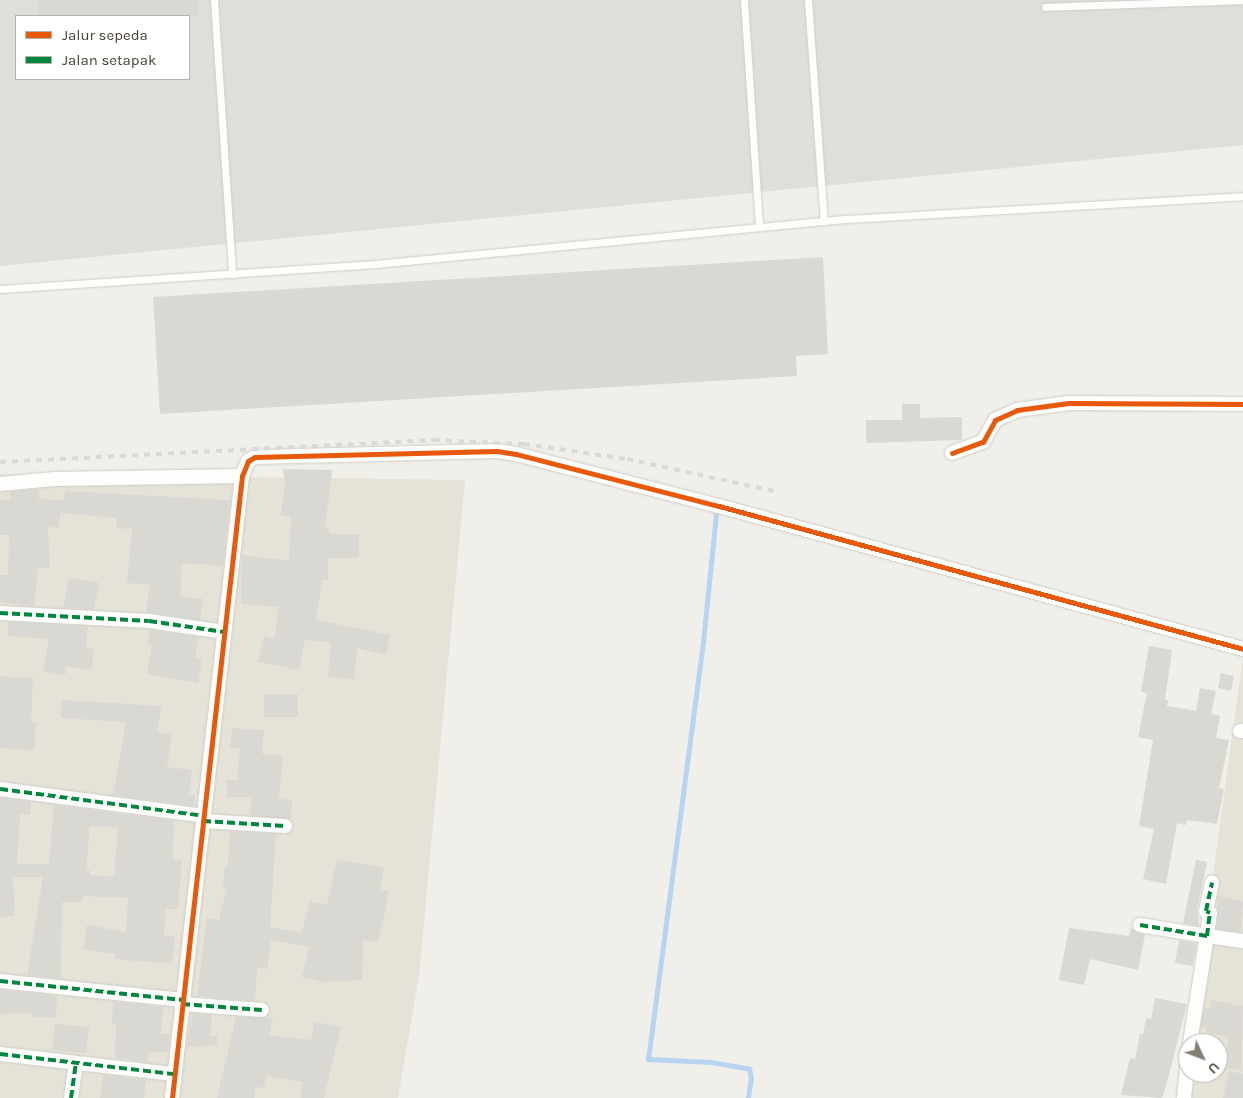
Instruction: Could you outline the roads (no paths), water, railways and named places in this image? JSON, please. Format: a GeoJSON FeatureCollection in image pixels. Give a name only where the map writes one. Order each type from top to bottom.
{"type":"FeatureCollection","features":[{"type":"Feature","properties":{"kind":"street"},"geometry":{"type":"LineString","coordinates":[[952,453],[983,442],[991,423],[999,417],[1024,409],[1069,403],[1243,404]]}},
{"type":"Feature","properties":{"kind":"street"},"geometry":{"type":"LineString","coordinates":[[172,1098],[242,476],[248,461],[263,456],[497,451],[516,454],[720,506],[1243,649]]}},
{"type":"Feature","properties":{"kind":"street"},"geometry":{"type":"LineString","coordinates":[[0,484],[55,479],[242,476]]}},
{"type":"Feature","properties":{"kind":"street"},"geometry":{"type":"LineString","coordinates":[[0,613],[149,621],[224,632]]}},
{"type":"Feature","properties":{"kind":"street"},"geometry":{"type":"LineString","coordinates":[[0,789],[203,819],[286,826]]}},
{"type":"Feature","properties":{"kind":"street"},"geometry":{"type":"LineString","coordinates":[[1192,1033],[1207,936],[1210,913],[1206,912],[1212,883]]}},
{"type":"Feature","properties":{"kind":"street"},"geometry":{"type":"LineString","coordinates":[[1140,925],[1243,941]]}},
{"type":"Feature","properties":{"kind":"street"},"geometry":{"type":"LineString","coordinates":[[0,981],[262,1010]]}},
{"type":"Feature","properties":{"kind":"street"},"geometry":{"type":"LineString","coordinates":[[0,1054],[174,1074]]}},
{"type":"Feature","properties":{"kind":"street"},"geometry":{"type":"LineString","coordinates":[[71,1098],[76,1064]]}},
{"type":"Feature","properties":{"kind":"street"},"geometry":{"type":"LineString","coordinates":[[1184,1098],[1186,1083]]}},
{"type":"Feature","properties":{"kind":"lane"},"geometry":{"type":"LineString","coordinates":[[223,0],[215,3],[232,274]]}},
{"type":"Feature","properties":{"kind":"lane"},"geometry":{"type":"LineString","coordinates":[[744,0],[759,226]]}},
{"type":"Feature","properties":{"kind":"lane"},"geometry":{"type":"LineString","coordinates":[[808,0],[824,221]]}},
{"type":"Feature","properties":{"kind":"lane"},"geometry":{"type":"LineString","coordinates":[[1045,7],[1243,0]]}},
{"type":"Feature","properties":{"kind":"lane"},"geometry":{"type":"LineString","coordinates":[[0,289],[376,264],[824,221],[1243,196]]}},
{"type":"Feature","properties":{"kind":"waterway"},"geometry":{"type":"LineString","coordinates":[[716,514],[703,642],[648,1059],[711,1062],[749,1069],[751,1078],[748,1098]]}},
{"type":"Feature","properties":{"kind":"railway"},"geometry":{"type":"LineString","coordinates":[[0,462],[434,440],[524,444],[627,459],[778,492]]}}]}
